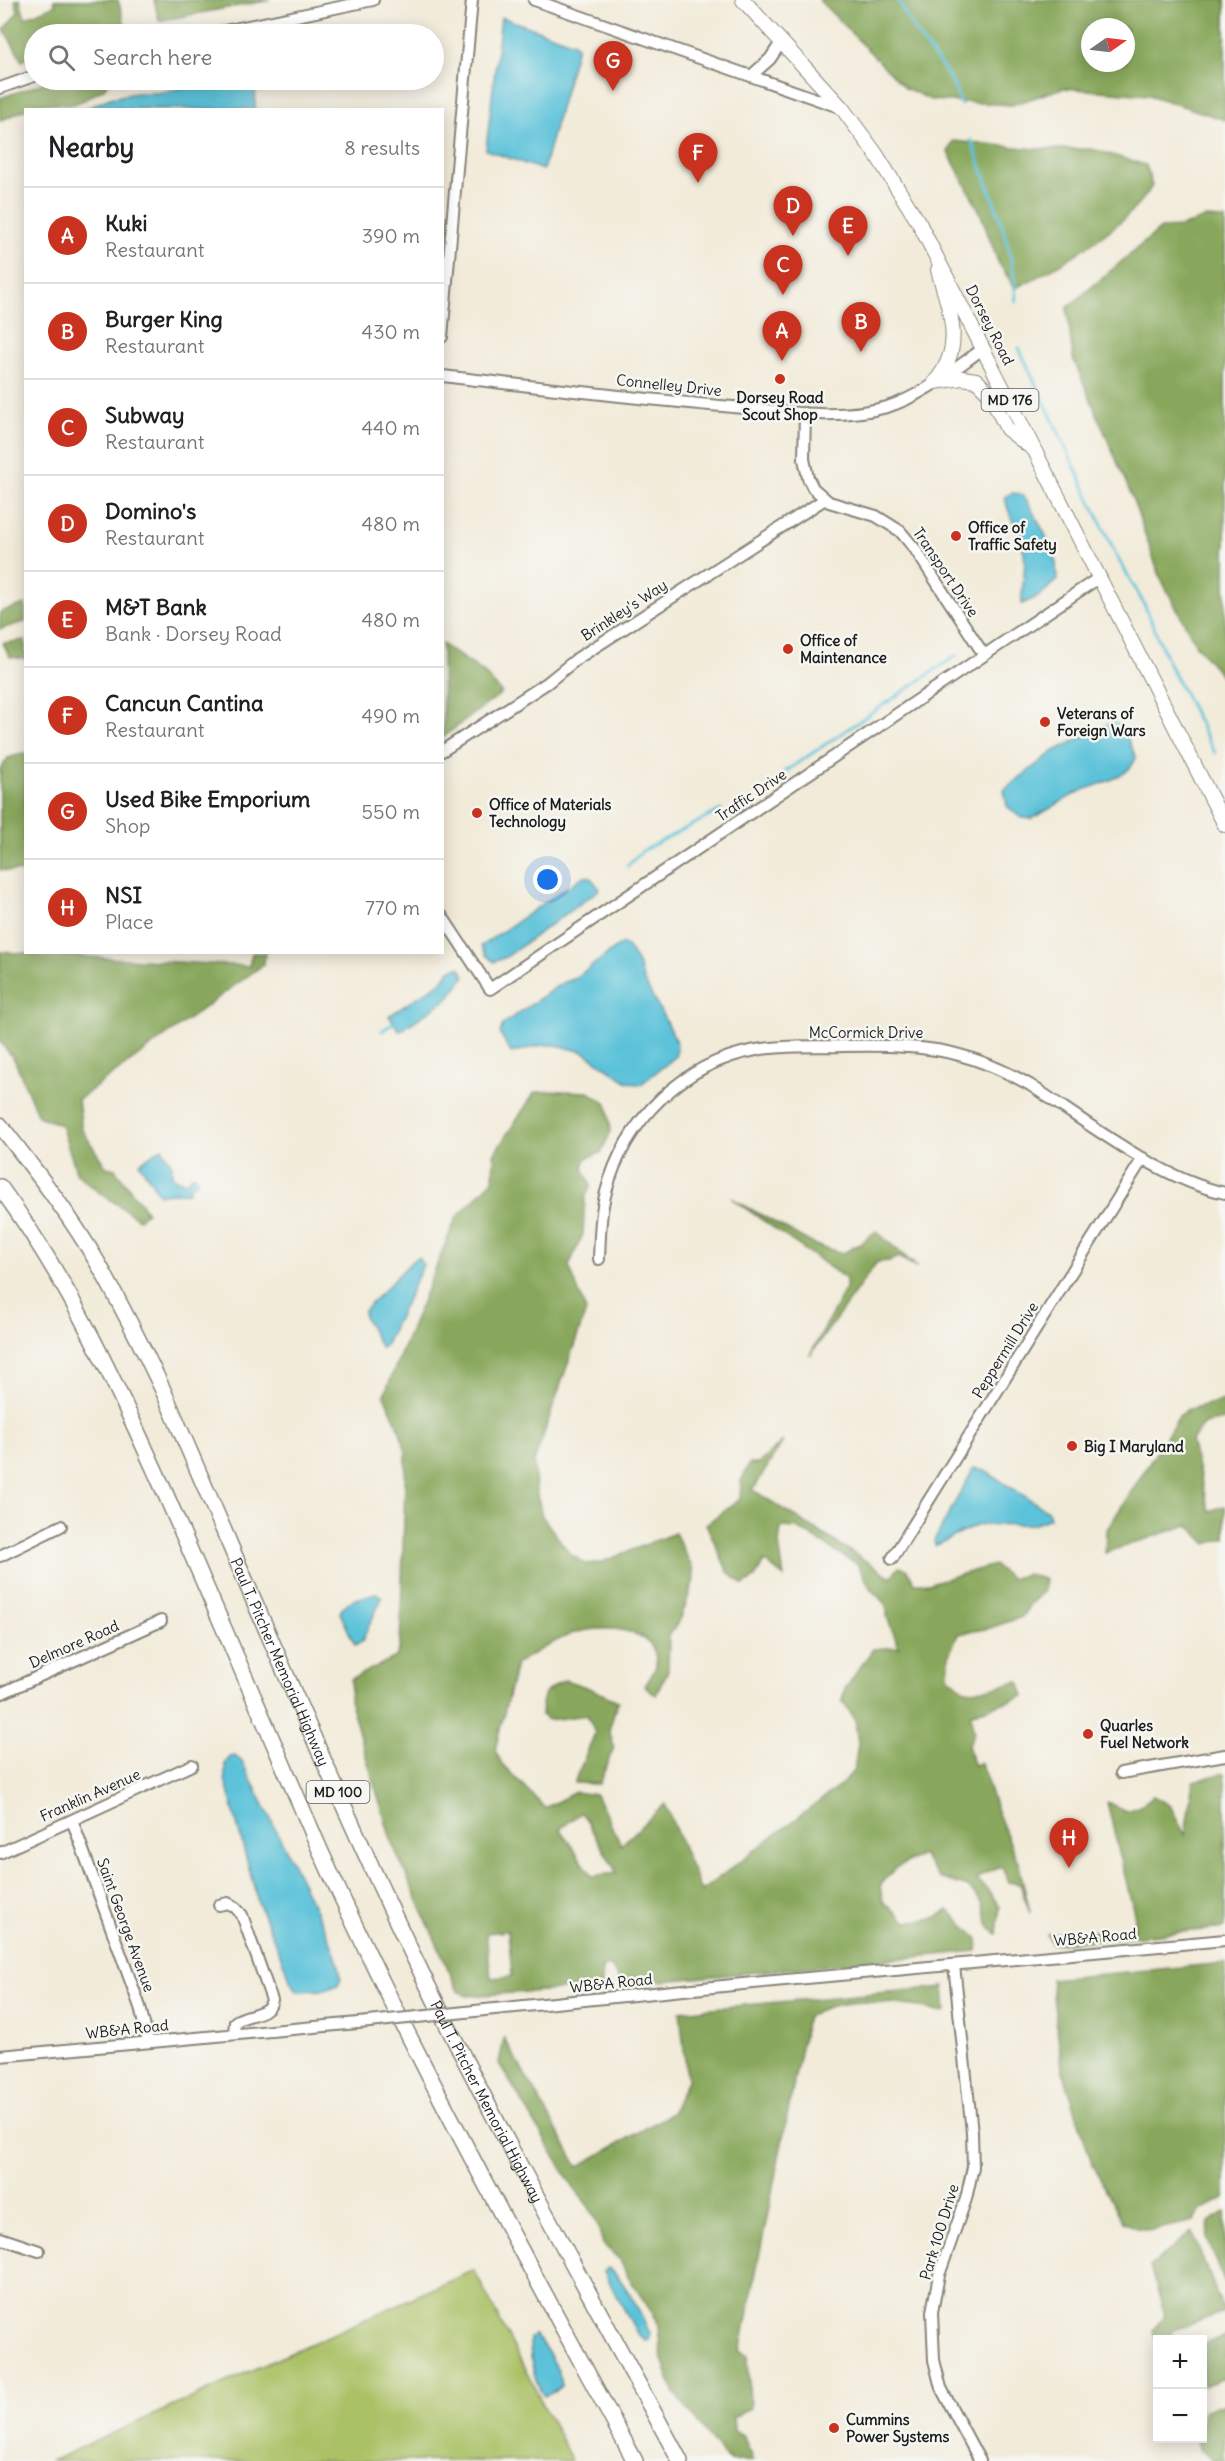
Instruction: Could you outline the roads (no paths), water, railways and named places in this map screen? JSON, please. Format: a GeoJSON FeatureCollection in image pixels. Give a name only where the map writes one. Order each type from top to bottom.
{"type":"FeatureCollection","features":[{"type":"Feature","properties":{"kind":"highway","name":"Paul T. Pitcher Memorial Highway"},"geometry":{"type":"LineString","coordinates":[[0,1125],[70,1218],[98,1263],[131,1324],[162,1388],[357,1835],[421,1972],[499,2125],[680,2461]]}},
{"type":"Feature","properties":{"kind":"highway","name":"MD 100"},"geometry":{"type":"LineString","coordinates":[[0,1187],[36,1237],[95,1340],[154,1468],[321,1851],[386,1990],[470,2155],[635,2461]]}},
{"type":"Feature","properties":{"kind":"main road","name":"Dorsey Road"},"geometry":{"type":"LineString","coordinates":[[743,0],[842,108],[892,178],[932,248],[984,348],[1225,825]]}},
{"type":"Feature","properties":{"kind":"main road"},"geometry":{"type":"LineString","coordinates":[[932,248],[951,321],[954,345],[945,370],[936,382]]}},
{"type":"Feature","properties":{"kind":"main road"},"geometry":{"type":"LineString","coordinates":[[936,382],[962,378],[976,380],[990,394],[1007,429],[1036,451]]}},
{"type":"Feature","properties":{"kind":"street"},"geometry":{"type":"LineString","coordinates":[[258,24],[373,0]]}},
{"type":"Feature","properties":{"kind":"street"},"geometry":{"type":"LineString","coordinates":[[444,315],[472,0]]}},
{"type":"Feature","properties":{"kind":"street"},"geometry":{"type":"LineString","coordinates":[[534,0],[842,108]]}},
{"type":"Feature","properties":{"kind":"street"},"geometry":{"type":"LineString","coordinates":[[752,75],[770,59],[782,41]]}},
{"type":"Feature","properties":{"kind":"street"},"geometry":{"type":"LineString","coordinates":[[0,88],[24,80]]}},
{"type":"Feature","properties":{"kind":"street","name":"Connelley Drive"},"geometry":{"type":"LineString","coordinates":[[444,376],[805,413],[844,414],[875,410],[900,402],[936,382],[984,348]]}},
{"type":"Feature","properties":{"kind":"street"},"geometry":{"type":"LineString","coordinates":[[805,413],[806,469],[813,488],[825,499]]}},
{"type":"Feature","properties":{"kind":"street","name":"Transport Drive"},"geometry":{"type":"LineString","coordinates":[[825,499],[876,516],[900,531],[915,549],[984,655]]}},
{"type":"Feature","properties":{"kind":"street","name":"Brinkley's Way"},"geometry":{"type":"LineString","coordinates":[[444,751],[547,682],[578,658],[825,499]]}},
{"type":"Feature","properties":{"kind":"street","name":"Traffic Drive"},"geometry":{"type":"LineString","coordinates":[[444,919],[490,989],[1100,577]]}},
{"type":"Feature","properties":{"kind":"street","name":"McCormick Drive"},"geometry":{"type":"LineString","coordinates":[[599,1259],[602,1208],[608,1185],[626,1144],[643,1117],[668,1091],[699,1070],[726,1058],[755,1050],[909,1045],[973,1058],[1009,1073],[1030,1085],[1143,1158],[1186,1181],[1225,1193]]}},
{"type":"Feature","properties":{"kind":"street","name":"Peppermill Drive"},"geometry":{"type":"LineString","coordinates":[[892,1559],[1143,1158]]}},
{"type":"Feature","properties":{"kind":"street"},"geometry":{"type":"LineString","coordinates":[[0,1556],[61,1526]]}},
{"type":"Feature","properties":{"kind":"street","name":"Delmore Road"},"geometry":{"type":"LineString","coordinates":[[0,1694],[160,1621]]}},
{"type":"Feature","properties":{"kind":"street"},"geometry":{"type":"LineString","coordinates":[[1121,1773],[1225,1755]]}},
{"type":"Feature","properties":{"kind":"street","name":"Franklin Avenue"},"geometry":{"type":"LineString","coordinates":[[0,1853],[192,1765]]}},
{"type":"Feature","properties":{"kind":"street","name":"Saint George Avenue"},"geometry":{"type":"LineString","coordinates":[[72,1820],[140,2007],[148,2042]]}},
{"type":"Feature","properties":{"kind":"street"},"geometry":{"type":"LineString","coordinates":[[219,1905],[228,1903],[236,1907],[242,1916],[272,2000],[267,2010],[235,2022],[234,2033]]}},
{"type":"Feature","properties":{"kind":"street","name":"WB&A Road"},"geometry":{"type":"LineString","coordinates":[[0,2056],[1225,1940]]}},
{"type":"Feature","properties":{"kind":"street","name":"Park 100 Drive"},"geometry":{"type":"LineString","coordinates":[[954,1965],[972,2132],[973,2167],[966,2199],[939,2275],[932,2312],[934,2360],[941,2388],[980,2461]]}},
{"type":"Feature","properties":{"kind":"street"},"geometry":{"type":"LineString","coordinates":[[0,2238],[39,2251]]}},
{"type":"Feature","properties":{"kind":"water"},"geometry":{"type":"Polygon","coordinates":[[[501,17],[574,43],[577,47],[543,170],[486,150],[501,17]]]}},
{"type":"Feature","properties":{"kind":"water"},"geometry":{"type":"Polygon","coordinates":[[[172,90],[256,90],[255,108],[87,108],[110,98],[136,93],[172,90]]]}},
{"type":"Feature","properties":{"kind":"water"},"geometry":{"type":"Polygon","coordinates":[[[1012,493],[1020,494],[1026,499],[1045,534],[1056,563],[1057,580],[1039,596],[1022,604],[1024,552],[1005,497],[1012,493]]]}},
{"type":"Feature","properties":{"kind":"water"},"geometry":{"type":"Polygon","coordinates":[[[1116,723],[1124,731],[1136,757],[1127,771],[1077,793],[1031,819],[1020,817],[1007,806],[1004,790],[1053,752],[1108,724],[1116,723]]]}},
{"type":"Feature","properties":{"kind":"water"},"geometry":{"type":"Polygon","coordinates":[[[584,876],[590,877],[600,889],[506,957],[494,962],[486,955],[481,946],[584,876]]]}},
{"type":"Feature","properties":{"kind":"water"},"geometry":{"type":"Polygon","coordinates":[[[621,944],[627,946],[637,961],[644,981],[675,1038],[677,1049],[675,1057],[640,1085],[626,1081],[584,1052],[556,1045],[543,1045],[511,1053],[500,1033],[503,1024],[562,983],[574,979],[621,944]]]}},
{"type":"Feature","properties":{"kind":"water"},"geometry":{"type":"Polygon","coordinates":[[[459,967],[465,976],[447,999],[400,1031],[389,1016],[441,982],[450,970],[459,967]]]}},
{"type":"Feature","properties":{"kind":"water"},"geometry":{"type":"Polygon","coordinates":[[[162,1148],[172,1165],[172,1175],[177,1180],[186,1182],[194,1175],[198,1181],[189,1187],[189,1192],[159,1194],[139,1163],[162,1148]]]}},
{"type":"Feature","properties":{"kind":"water"},"geometry":{"type":"Polygon","coordinates":[[[419,1257],[423,1265],[386,1344],[381,1348],[363,1314],[364,1311],[413,1260],[419,1257]]]}},
{"type":"Feature","properties":{"kind":"water"},"geometry":{"type":"Polygon","coordinates":[[[974,1468],[985,1471],[1048,1511],[1050,1518],[1035,1524],[978,1525],[935,1546],[934,1541],[974,1468]]]}},
{"type":"Feature","properties":{"kind":"water"},"geometry":{"type":"Polygon","coordinates":[[[376,1593],[382,1597],[381,1600],[362,1641],[355,1645],[340,1613],[350,1602],[376,1593]]]}},
{"type":"Feature","properties":{"kind":"water"},"geometry":{"type":"Polygon","coordinates":[[[235,1756],[242,1762],[331,1942],[341,1978],[338,1985],[326,1990],[297,1991],[290,1979],[258,1902],[225,1779],[225,1764],[230,1757],[235,1756]]]}},
{"type":"Feature","properties":{"kind":"water"},"geometry":{"type":"Polygon","coordinates":[[[608,2268],[620,2280],[632,2298],[650,2334],[650,2339],[646,2341],[637,2333],[604,2272],[608,2268]]]}},
{"type":"Feature","properties":{"kind":"water"},"geometry":{"type":"Polygon","coordinates":[[[534,2334],[551,2358],[562,2385],[556,2391],[544,2396],[537,2384],[532,2361],[530,2338],[534,2334]]]}},
{"type":"Feature","properties":{"kind":"waterway"},"geometry":{"type":"LineString","coordinates":[[898,0],[921,39],[952,82],[961,105]]}},
{"type":"Feature","properties":{"kind":"waterway"},"geometry":{"type":"LineString","coordinates":[[971,140],[1006,240],[1015,281],[1016,302]]}},
{"type":"Feature","properties":{"kind":"waterway"},"geometry":{"type":"LineString","coordinates":[[1019,348],[1116,555],[1144,604],[1169,664],[1215,753]]}},
{"type":"Feature","properties":{"kind":"waterway"},"geometry":{"type":"LineString","coordinates":[[786,771],[957,655]]}},
{"type":"Feature","properties":{"kind":"waterway"},"geometry":{"type":"LineString","coordinates":[[627,866],[642,851],[721,810]]}},
{"type":"Feature","properties":{"kind":"waterway"},"geometry":{"type":"LineString","coordinates":[[382,1031],[396,1021]]}},
{"type":"Feature","properties":{"kind":"place","name":"Used Bike Emporium"},"geometry":{"type":"Point","coordinates":[613,91]}},
{"type":"Feature","properties":{"kind":"place","name":"Cancun Cantina"},"geometry":{"type":"Point","coordinates":[698,183]}},
{"type":"Feature","properties":{"kind":"place","name":"Domino's"},"geometry":{"type":"Point","coordinates":[793,236]}},
{"type":"Feature","properties":{"kind":"place","name":"M&T Bank"},"geometry":{"type":"Point","coordinates":[848,256]}},
{"type":"Feature","properties":{"kind":"place","name":"Subway"},"geometry":{"type":"Point","coordinates":[783,295]}},
{"type":"Feature","properties":{"kind":"place","name":"Burger King"},"geometry":{"type":"Point","coordinates":[861,352]}},
{"type":"Feature","properties":{"kind":"place","name":"Kuki"},"geometry":{"type":"Point","coordinates":[782,361]}},
{"type":"Feature","properties":{"kind":"place","name":"Dorsey Road Scout Shop"},"geometry":{"type":"Point","coordinates":[780,379]}},
{"type":"Feature","properties":{"kind":"place","name":"Office of Traffic Safety"},"geometry":{"type":"Point","coordinates":[956,536]}},
{"type":"Feature","properties":{"kind":"place","name":"Office of Maintenance"},"geometry":{"type":"Point","coordinates":[788,649]}},
{"type":"Feature","properties":{"kind":"place","name":"Veterans of Foreign Wars"},"geometry":{"type":"Point","coordinates":[1045,722]}},
{"type":"Feature","properties":{"kind":"place","name":"Office of Materials Technology"},"geometry":{"type":"Point","coordinates":[477,813]}},
{"type":"Feature","properties":{"kind":"place","name":"Big I Maryland"},"geometry":{"type":"Point","coordinates":[1072,1446]}},
{"type":"Feature","properties":{"kind":"place","name":"Quarles Fuel Network"},"geometry":{"type":"Point","coordinates":[1088,1734]}},
{"type":"Feature","properties":{"kind":"place","name":"NSI"},"geometry":{"type":"Point","coordinates":[1069,1868]}},
{"type":"Feature","properties":{"kind":"place","name":"Cummins Power Systems"},"geometry":{"type":"Point","coordinates":[834,2428]}}]}
